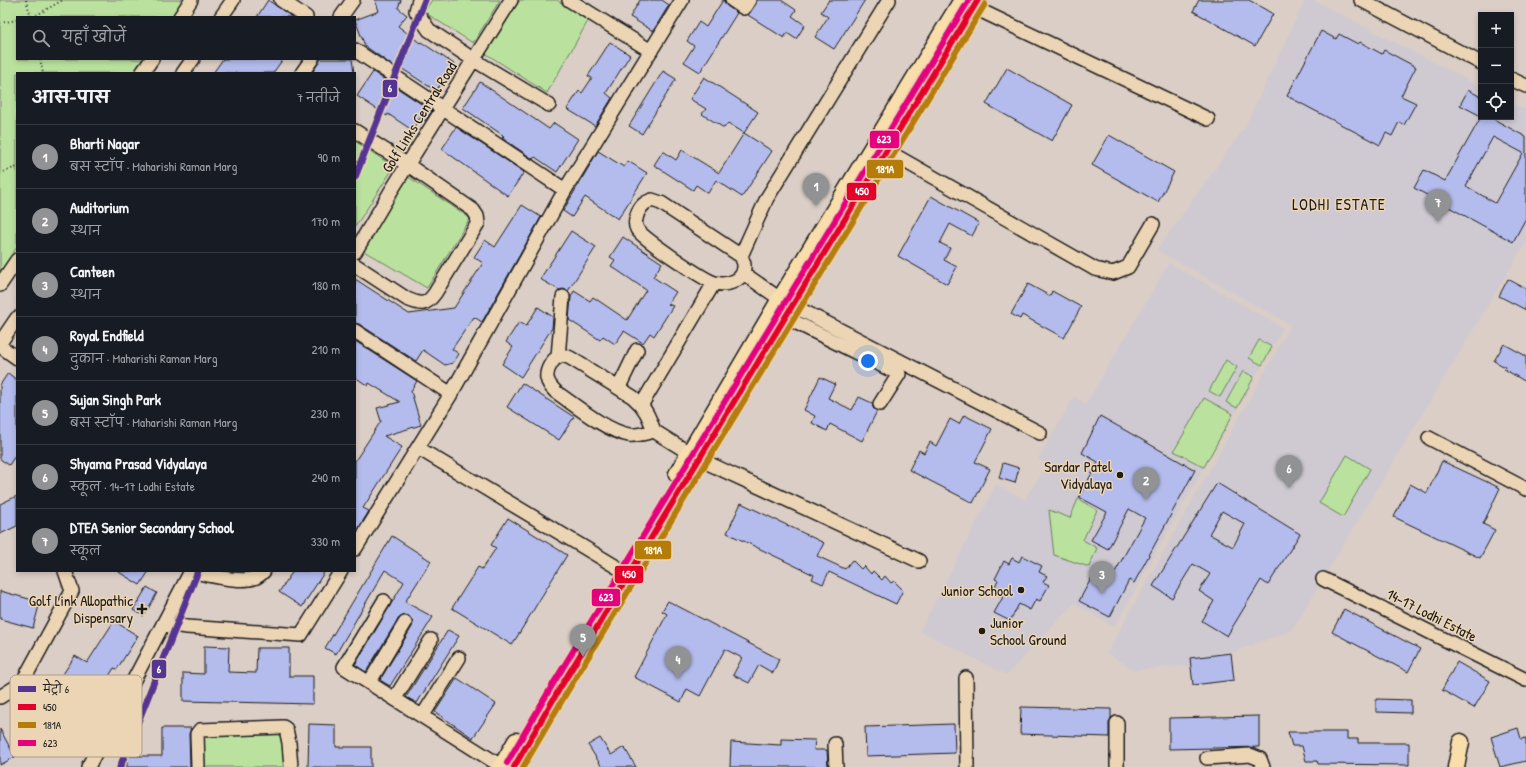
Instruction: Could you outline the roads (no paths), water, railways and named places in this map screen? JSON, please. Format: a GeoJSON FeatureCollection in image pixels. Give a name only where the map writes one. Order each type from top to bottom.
{"type":"FeatureCollection","features":[{"type":"Feature","properties":{"kind":"main road"},"geometry":{"type":"LineString","coordinates":[[786,307],[887,151],[971,2]]}},
{"type":"Feature","properties":{"kind":"main road"},"geometry":{"type":"LineString","coordinates":[[505,767],[620,569],[694,456],[971,2]]}},
{"type":"Feature","properties":{"kind":"main road"},"geometry":{"type":"LineString","coordinates":[[505,767],[560,688],[694,456]]}},
{"type":"Feature","properties":{"kind":"main road"},"geometry":{"type":"LineString","coordinates":[[1456,767],[1461,742]]}},
{"type":"Feature","properties":{"kind":"street"},"geometry":{"type":"LineString","coordinates":[[181,16],[192,0]]}},
{"type":"Feature","properties":{"kind":"street"},"geometry":{"type":"LineString","coordinates":[[222,16],[233,0]]}},
{"type":"Feature","properties":{"kind":"street"},"geometry":{"type":"LineString","coordinates":[[281,0],[305,16]]}},
{"type":"Feature","properties":{"kind":"street"},"geometry":{"type":"LineString","coordinates":[[342,16],[353,0]]}},
{"type":"Feature","properties":{"kind":"street"},"geometry":{"type":"LineString","coordinates":[[419,0],[416,11],[430,30],[474,60],[549,105]]}},
{"type":"Feature","properties":{"kind":"street","name":"Golf Links Central Road"},"geometry":{"type":"LineString","coordinates":[[356,250],[511,0]]}},
{"type":"Feature","properties":{"kind":"street"},"geometry":{"type":"LineString","coordinates":[[569,0],[651,51]]}},
{"type":"Feature","properties":{"kind":"street"},"geometry":{"type":"LineString","coordinates":[[356,547],[451,394],[565,190],[682,0]]}},
{"type":"Feature","properties":{"kind":"street"},"geometry":{"type":"LineString","coordinates":[[732,0],[744,8],[749,0]]}},
{"type":"Feature","properties":{"kind":"street"},"geometry":{"type":"LineString","coordinates":[[741,256],[767,198],[889,0]]}},
{"type":"Feature","properties":{"kind":"street"},"geometry":{"type":"LineString","coordinates":[[1361,0],[1478,61]]}},
{"type":"Feature","properties":{"kind":"street"},"geometry":{"type":"LineString","coordinates":[[971,2],[1208,119]]}},
{"type":"Feature","properties":{"kind":"street"},"geometry":{"type":"LineString","coordinates":[[356,51],[565,190]]}},
{"type":"Feature","properties":{"kind":"street"},"geometry":{"type":"LineString","coordinates":[[143,72],[151,60]]}},
{"type":"Feature","properties":{"kind":"street"},"geometry":{"type":"LineString","coordinates":[[184,72],[191,60]]}},
{"type":"Feature","properties":{"kind":"street"},"geometry":{"type":"LineString","coordinates":[[303,72],[311,60]]}},
{"type":"Feature","properties":{"kind":"street"},"geometry":{"type":"LineString","coordinates":[[1514,80],[1526,86]]}},
{"type":"Feature","properties":{"kind":"street"},"geometry":{"type":"LineString","coordinates":[[356,132],[408,165],[473,210],[477,216],[478,223],[430,301],[423,304],[407,299],[356,266]]}},
{"type":"Feature","properties":{"kind":"street"},"geometry":{"type":"LineString","coordinates":[[887,151],[1095,269],[1113,273],[1128,267],[1153,224]]}},
{"type":"Feature","properties":{"kind":"street"},"geometry":{"type":"LineString","coordinates":[[652,200],[661,203],[741,256],[744,265],[743,273],[739,279],[726,285],[714,283],[657,246],[637,230],[635,222],[644,203],[652,200]]}},
{"type":"Feature","properties":{"kind":"street"},"geometry":{"type":"LineString","coordinates":[[0,285],[16,261]]}},
{"type":"Feature","properties":{"kind":"street"},"geometry":{"type":"LineString","coordinates":[[743,273],[786,307],[899,374],[880,404]]}},
{"type":"Feature","properties":{"kind":"street"},"geometry":{"type":"LineString","coordinates":[[642,404],[714,283]]}},
{"type":"Feature","properties":{"kind":"street"},"geometry":{"type":"LineString","coordinates":[[558,357],[563,297]]}},
{"type":"Feature","properties":{"kind":"street"},"geometry":{"type":"LineString","coordinates":[[786,307],[1040,433]]}},
{"type":"Feature","properties":{"kind":"street"},"geometry":{"type":"LineString","coordinates":[[0,343],[16,319]]}},
{"type":"Feature","properties":{"kind":"street"},"geometry":{"type":"LineString","coordinates":[[356,332],[451,394]]}},
{"type":"Feature","properties":{"kind":"street"},"geometry":{"type":"LineString","coordinates":[[0,346],[16,357]]}},
{"type":"Feature","properties":{"kind":"street"},"geometry":{"type":"LineString","coordinates":[[619,387],[637,350]]}},
{"type":"Feature","properties":{"kind":"street"},"geometry":{"type":"LineString","coordinates":[[654,431],[639,435],[630,435],[610,428],[556,392],[550,385],[547,378],[547,370],[553,361],[558,357],[566,356],[572,359],[633,396],[642,404],[654,431],[694,456],[919,562]]}},
{"type":"Feature","properties":{"kind":"street"},"geometry":{"type":"LineString","coordinates":[[1429,438],[1526,489]]}},
{"type":"Feature","properties":{"kind":"street"},"geometry":{"type":"LineString","coordinates":[[418,448],[620,569]]}},
{"type":"Feature","properties":{"kind":"street"},"geometry":{"type":"LineString","coordinates":[[26,675],[72,591],[65,572]]}},
{"type":"Feature","properties":{"kind":"street"},"geometry":{"type":"LineString","coordinates":[[137,675],[190,572]]}},
{"type":"Feature","properties":{"kind":"street"},"geometry":{"type":"LineString","coordinates":[[194,572],[205,575],[245,580],[255,578],[263,572]]}},
{"type":"Feature","properties":{"kind":"street"},"geometry":{"type":"LineString","coordinates":[[163,624],[301,635],[340,572]]}},
{"type":"Feature","properties":{"kind":"street","name":"14-17 Lodhi Estate"},"geometry":{"type":"LineString","coordinates":[[1323,579],[1526,680]]}},
{"type":"Feature","properties":{"kind":"street"},"geometry":{"type":"LineString","coordinates":[[384,601],[344,667],[505,767]]}},
{"type":"Feature","properties":{"kind":"street"},"geometry":{"type":"LineString","coordinates":[[369,682],[405,623]]}},
{"type":"Feature","properties":{"kind":"street"},"geometry":{"type":"LineString","coordinates":[[394,698],[431,640]]}},
{"type":"Feature","properties":{"kind":"street"},"geometry":{"type":"LineString","coordinates":[[422,715],[459,658]]}},
{"type":"Feature","properties":{"kind":"street"},"geometry":{"type":"LineString","coordinates":[[966,678],[967,767]]}},
{"type":"Feature","properties":{"kind":"street"},"geometry":{"type":"LineString","coordinates":[[0,697],[10,691]]}},
{"type":"Feature","properties":{"kind":"street"},"geometry":{"type":"LineString","coordinates":[[1116,767],[1117,723]]}},
{"type":"Feature","properties":{"kind":"street"},"geometry":{"type":"LineString","coordinates":[[198,767],[197,734],[200,730],[283,727],[286,729],[289,743],[291,767]]}},
{"type":"Feature","properties":{"kind":"street"},"geometry":{"type":"LineString","coordinates":[[835,744],[836,767]]}},
{"type":"Feature","properties":{"kind":"street"},"geometry":{"type":"LineString","coordinates":[[1206,758],[1250,755],[1260,759],[1263,767]]}},
{"type":"Feature","properties":{"kind":"street"},"geometry":{"type":"LineString","coordinates":[[88,767],[93,757]]}},
{"type":"Feature","properties":{"kind":"metro line","name":"6"},"geometry":{"type":"LineString","coordinates":[[356,174],[425,0]]}},
{"type":"Feature","properties":{"kind":"metro line","name":"6"},"geometry":{"type":"LineString","coordinates":[[142,712],[198,572]]}},
{"type":"Feature","properties":{"kind":"metro line","name":"6"},"geometry":{"type":"LineString","coordinates":[[120,767],[124,757]]}},
{"type":"Feature","properties":{"kind":"place","name":"Bharti Nagar"},"geometry":{"type":"Point","coordinates":[816,206]}},
{"type":"Feature","properties":{"kind":"place","name":"DTEA Senior Secondary School"},"geometry":{"type":"Point","coordinates":[1438,222]}},
{"type":"Feature","properties":{"kind":"place","name":"Sardar Patel Vidyalaya"},"geometry":{"type":"Point","coordinates":[1120,475]}},
{"type":"Feature","properties":{"kind":"place","name":"Shyama Prasad Vidyalaya"},"geometry":{"type":"Point","coordinates":[1289,488]}},
{"type":"Feature","properties":{"kind":"place","name":"Auditorium"},"geometry":{"type":"Point","coordinates":[1146,500]}},
{"type":"Feature","properties":{"kind":"place","name":"Junior School"},"geometry":{"type":"Point","coordinates":[1021,590]}},
{"type":"Feature","properties":{"kind":"place","name":"Canteen"},"geometry":{"type":"Point","coordinates":[1102,594]}},
{"type":"Feature","properties":{"kind":"place","name":"Golf Link Allopathic Dispensary"},"geometry":{"type":"Point","coordinates":[142,609]}},
{"type":"Feature","properties":{"kind":"place","name":"Junior School Ground"},"geometry":{"type":"Point","coordinates":[982,631]}},
{"type":"Feature","properties":{"kind":"place","name":"Sujan Singh Park"},"geometry":{"type":"Point","coordinates":[583,657]}},
{"type":"Feature","properties":{"kind":"place","name":"Royal Endfield"},"geometry":{"type":"Point","coordinates":[678,679]}},
{"type":"Feature","properties":{"kind":"district","name":"LODHI ESTATE"},"geometry":{"type":"Point","coordinates":[1339,204]}}]}
